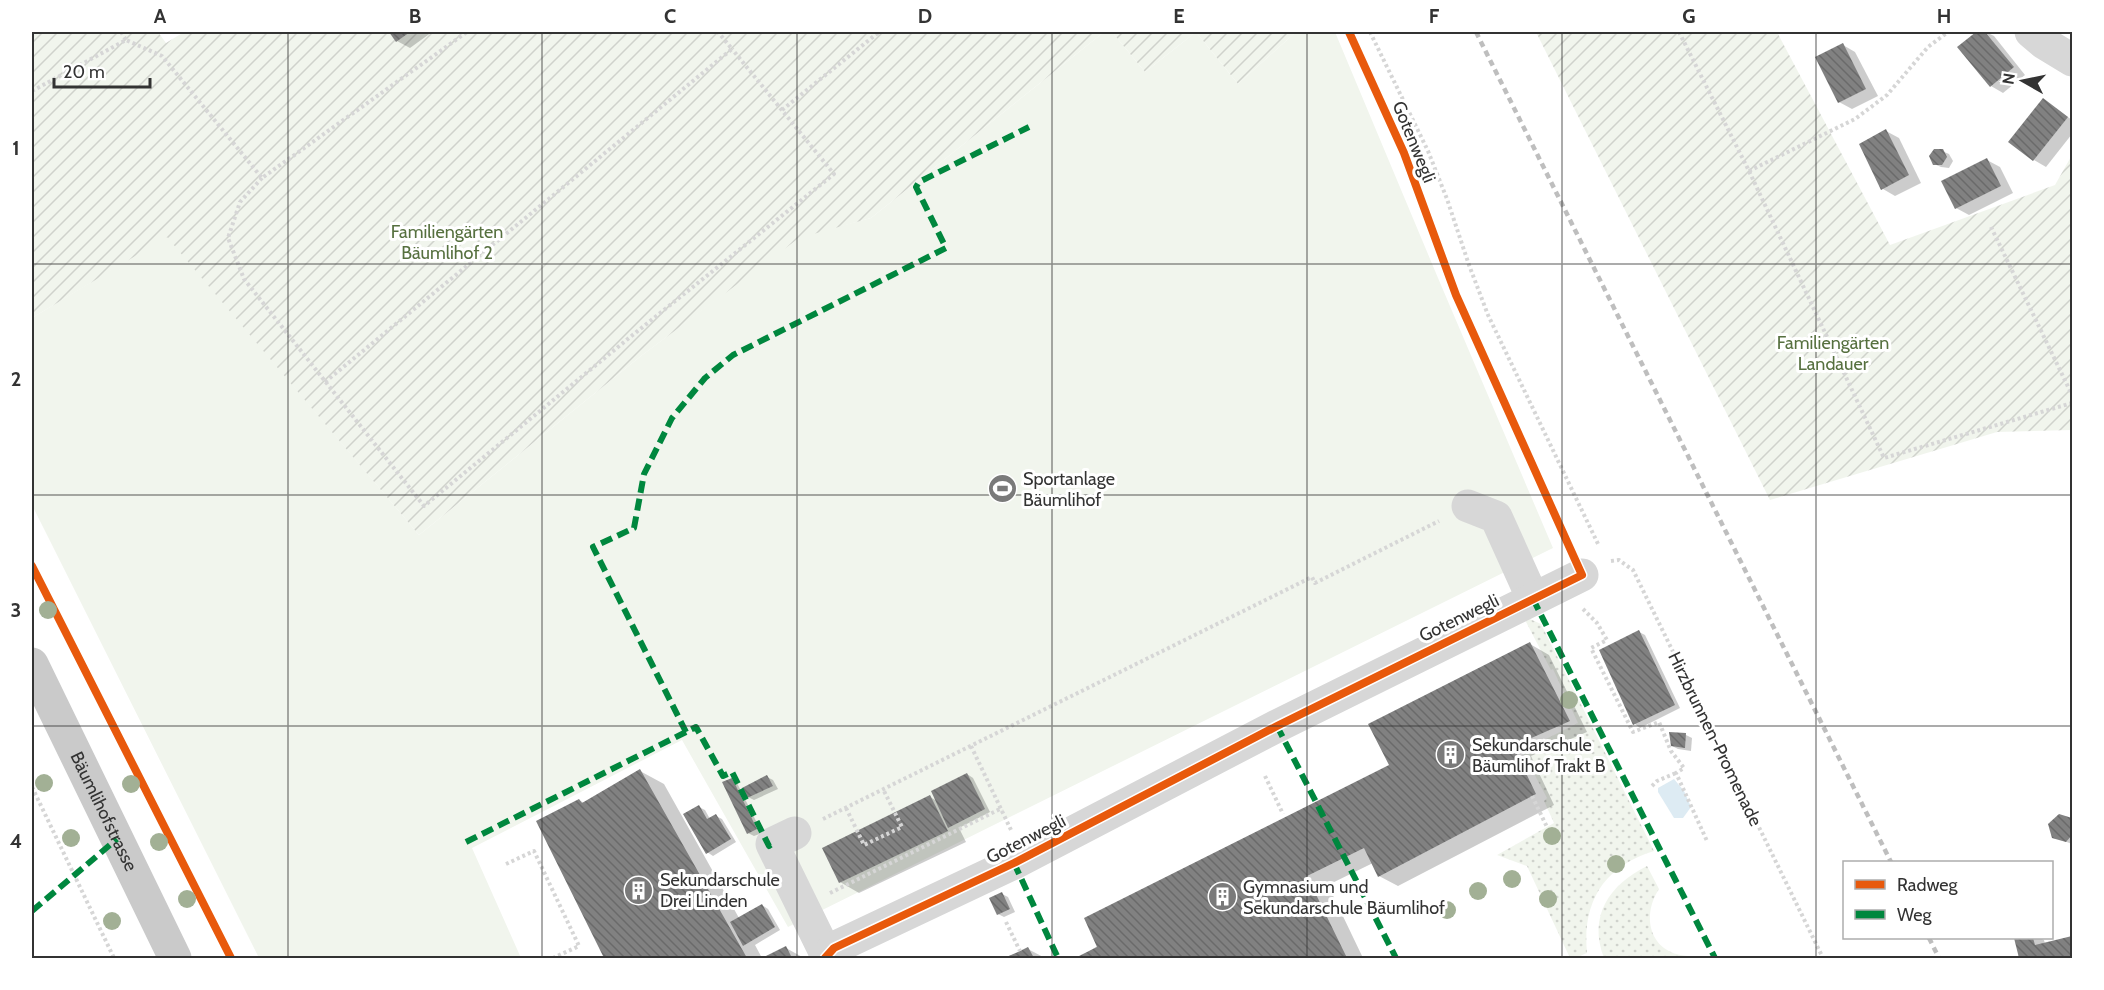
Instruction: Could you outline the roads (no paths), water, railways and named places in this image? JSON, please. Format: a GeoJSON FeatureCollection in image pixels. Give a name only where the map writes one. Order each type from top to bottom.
{"type":"FeatureCollection","features":[{"type":"Feature","properties":{"kind":"main road","name":"Bäumlihofstrasse"},"geometry":{"type":"LineString","coordinates":[[32,664],[176,958]]}},
{"type":"Feature","properties":{"kind":"street"},"geometry":{"type":"LineString","coordinates":[[2031,32],[2044,43],[2073,60]]}},
{"type":"Feature","properties":{"kind":"street"},"geometry":{"type":"LineString","coordinates":[[1468,506],[1496,517],[1533,599]]}},
{"type":"Feature","properties":{"kind":"street","name":"Gotenwegli"},"geometry":{"type":"LineString","coordinates":[[826,957],[834,948],[1014,863],[1277,726],[1596,568]]}},
{"type":"Feature","properties":{"kind":"street"},"geometry":{"type":"LineString","coordinates":[[795,833],[772,844],[826,957]]}},
{"type":"Feature","properties":{"kind":"railway"},"geometry":{"type":"LineString","coordinates":[[1476,32],[1890,861]]}},
{"type":"Feature","properties":{"kind":"railway"},"geometry":{"type":"LineString","coordinates":[[1930,939],[1939,958]]}},
{"type":"Feature","properties":{"kind":"place","name":"Sportanlage Bäumlihof"},"geometry":{"type":"Point","coordinates":[1002,489]}},
{"type":"Feature","properties":{"kind":"place","name":"Sekundarschule Bäumlihof Trakt B"},"geometry":{"type":"Point","coordinates":[1451,755]}},
{"type":"Feature","properties":{"kind":"place","name":"Sekundarschule Drei Linden"},"geometry":{"type":"Point","coordinates":[639,890]}},
{"type":"Feature","properties":{"kind":"place","name":"Gymnasium und Sekundarschule Bäumlihof"},"geometry":{"type":"Point","coordinates":[1222,897]}},
{"type":"Feature","properties":{"kind":"park label","name":"Familiengärten Bäumlihof 2"},"geometry":{"type":"Point","coordinates":[447,242]}},
{"type":"Feature","properties":{"kind":"park label","name":"Familiengärten Landauer"},"geometry":{"type":"Point","coordinates":[1833,353]}}]}
